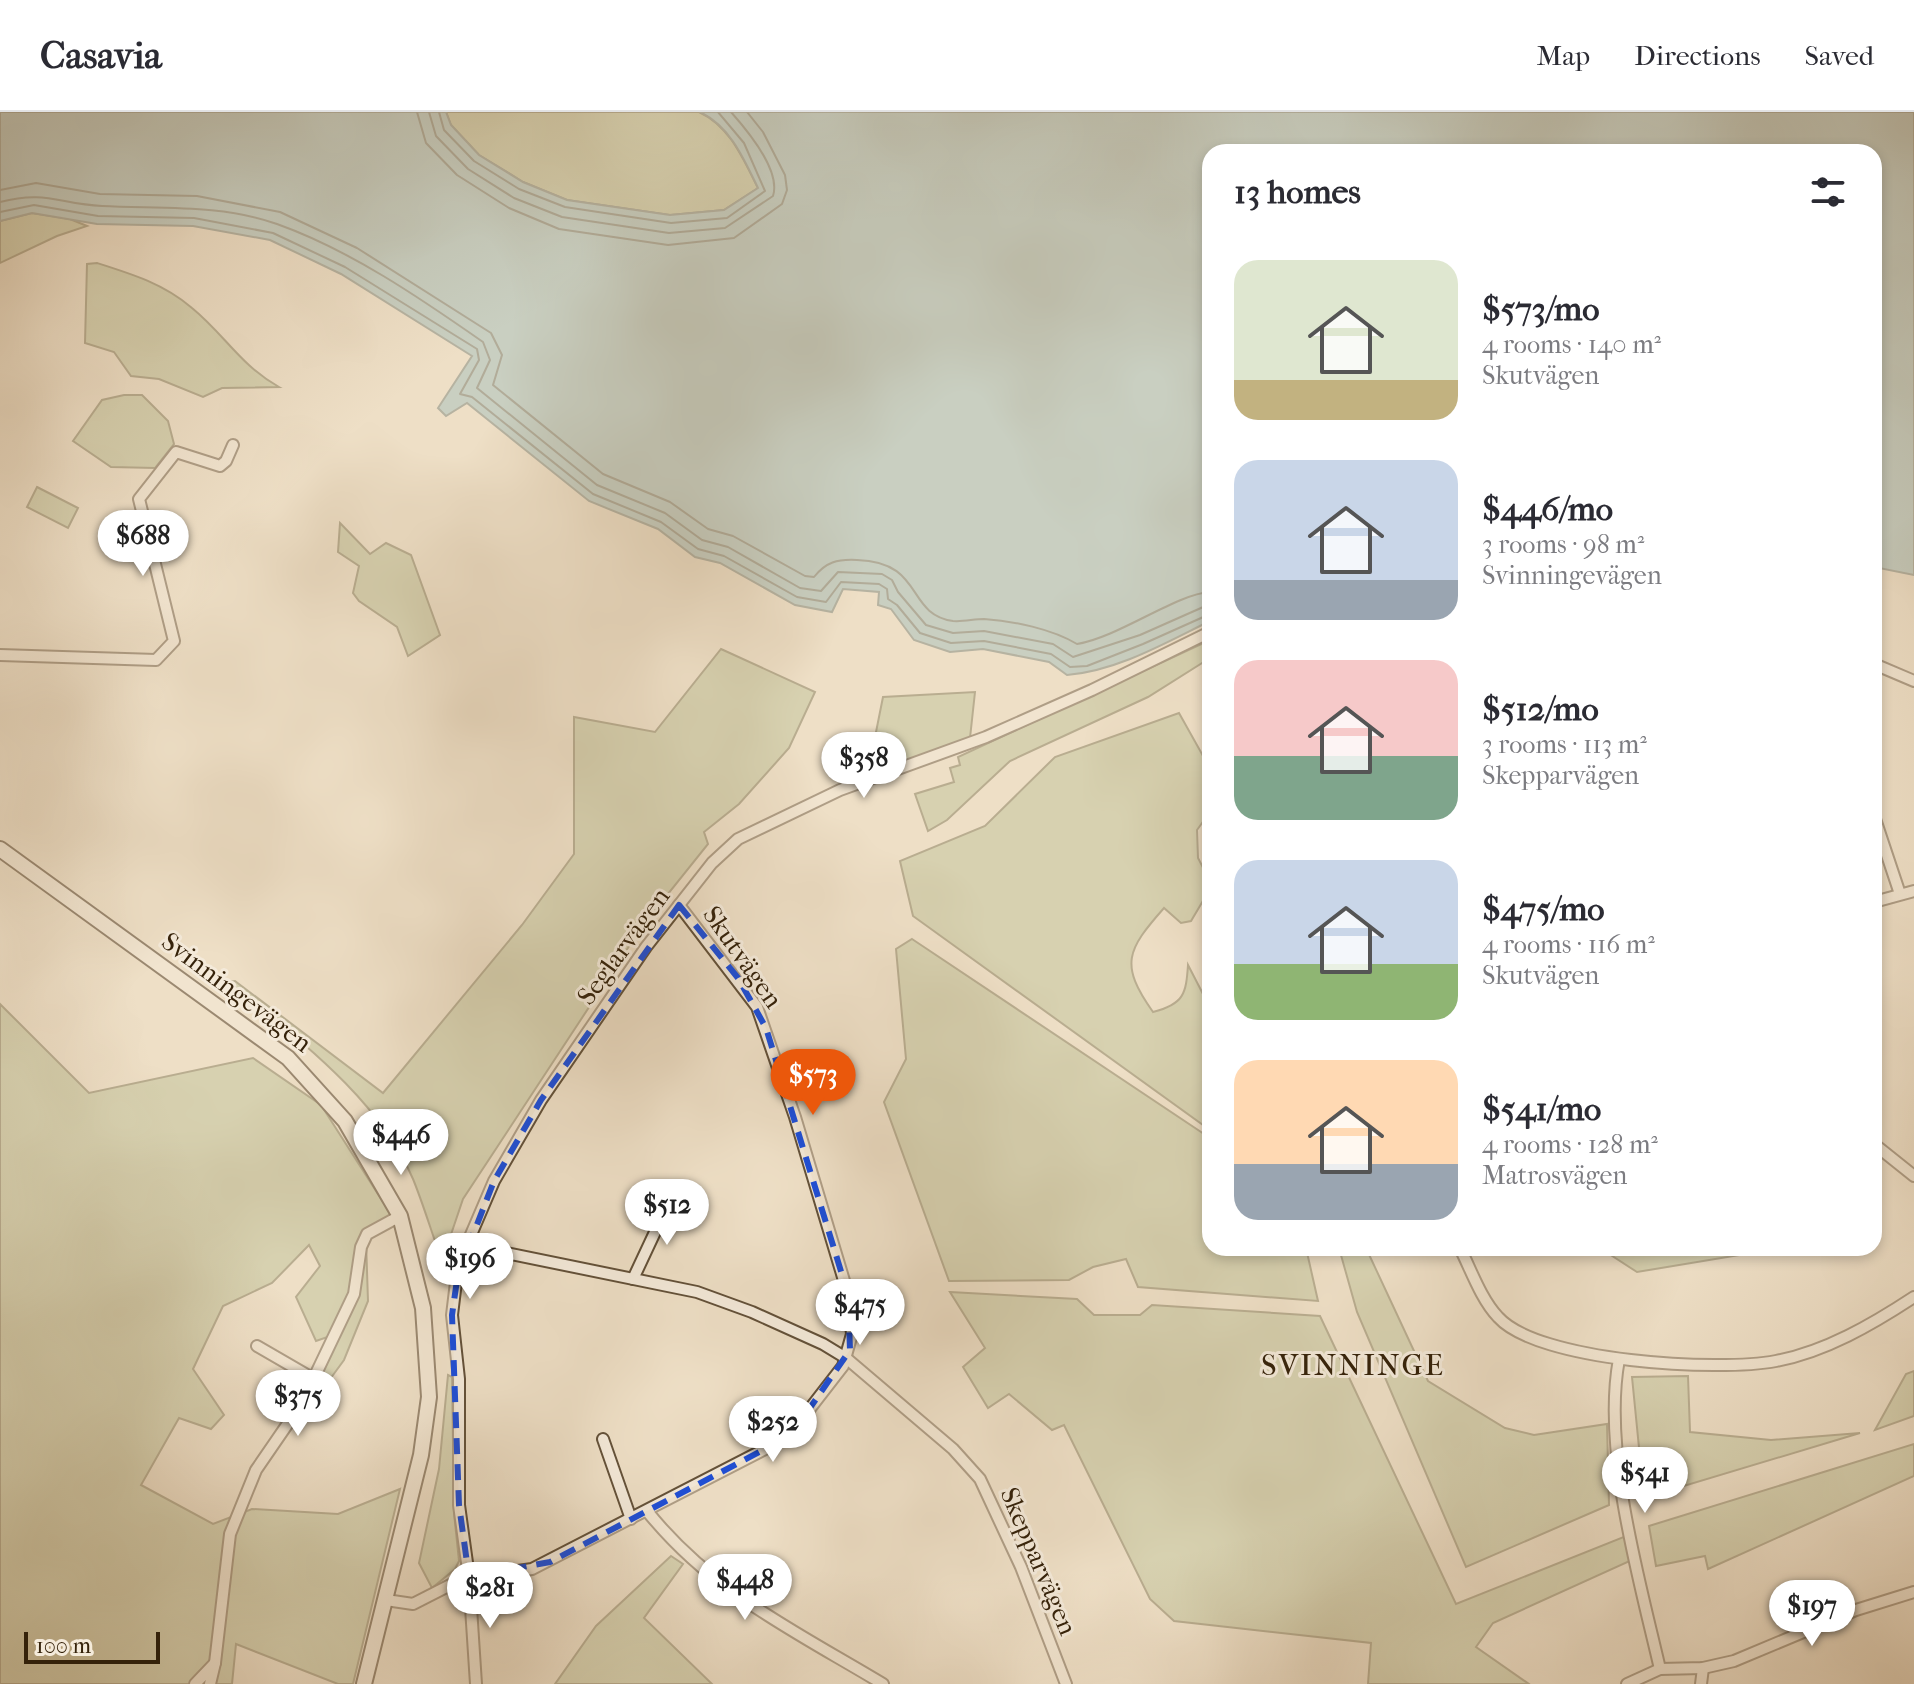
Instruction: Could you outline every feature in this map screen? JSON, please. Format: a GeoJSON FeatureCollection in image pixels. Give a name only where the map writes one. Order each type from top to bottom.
{"type":"FeatureCollection","features":[{"type":"Feature","properties":{"kind":"main road","name":"Svinningevägen"},"geometry":{"type":"LineString","coordinates":[[0,849],[209,997],[288,1058],[345,1121],[400,1216],[423,1308],[429,1397],[421,1455],[364,1684]]}},
{"type":"Feature","properties":{"kind":"street"},"geometry":{"type":"LineString","coordinates":[[0,655],[156,660],[174,641],[139,499],[176,452],[220,466],[226,461],[233,445]]}},
{"type":"Feature","properties":{"kind":"street","name":"Seglarvägen"},"geometry":{"type":"LineString","coordinates":[[476,1684],[469,1577],[459,1505],[459,1379],[452,1315],[456,1282],[467,1245],[494,1181],[541,1100],[679,905],[723,852],[754,831],[840,790],[986,737],[1202,636]]}},
{"type":"Feature","properties":{"kind":"street"},"geometry":{"type":"LineString","coordinates":[[1882,667],[1914,681]]}},
{"type":"Feature","properties":{"kind":"street"},"geometry":{"type":"LineString","coordinates":[[1882,840],[1900,894]]}},
{"type":"Feature","properties":{"kind":"street"},"geometry":{"type":"LineString","coordinates":[[1882,900],[1914,891]]}},
{"type":"Feature","properties":{"kind":"street","name":"Skutvägen"},"geometry":{"type":"LineString","coordinates":[[679,905],[738,978],[766,1028],[848,1294],[853,1324],[846,1358]]}},
{"type":"Feature","properties":{"kind":"street"},"geometry":{"type":"LineString","coordinates":[[1882,1150],[1914,1176]]}},
{"type":"Feature","properties":{"kind":"street"},"geometry":{"type":"LineString","coordinates":[[633,1279],[670,1200]]}},
{"type":"Feature","properties":{"kind":"street"},"geometry":{"type":"LineString","coordinates":[[210,1684],[230,1534],[256,1470],[314,1379],[318,1362],[354,1294],[361,1247],[367,1234],[400,1216]]}},
{"type":"Feature","properties":{"kind":"street","name":"Skepparvägen"},"geometry":{"type":"LineString","coordinates":[[467,1245],[697,1292],[752,1312],[823,1344],[846,1358],[953,1449],[980,1479],[1021,1567],[1066,1684]]}},
{"type":"Feature","properties":{"kind":"street"},"geometry":{"type":"LineString","coordinates":[[1464,1256],[1498,1318],[1513,1329],[1542,1342],[1619,1359],[1734,1364],[1777,1361],[1833,1342],[1914,1297]]}},
{"type":"Feature","properties":{"kind":"street"},"geometry":{"type":"LineString","coordinates":[[257,1346],[314,1379]]}},
{"type":"Feature","properties":{"kind":"street"},"geometry":{"type":"LineString","coordinates":[[386,1600],[405,1604],[421,1602],[453,1582],[469,1577],[532,1569],[647,1511],[777,1441],[805,1415],[846,1358]]}},
{"type":"Feature","properties":{"kind":"street"},"geometry":{"type":"LineString","coordinates":[[1619,1359],[1615,1406],[1617,1450],[1637,1567],[1660,1669]]}},
{"type":"Feature","properties":{"kind":"street"},"geometry":{"type":"LineString","coordinates":[[603,1439],[631,1519]]}},
{"type":"Feature","properties":{"kind":"street"},"geometry":{"type":"LineString","coordinates":[[647,1511],[683,1554],[710,1578],[883,1684]]}},
{"type":"Feature","properties":{"kind":"street"},"geometry":{"type":"LineString","coordinates":[[1627,1684],[1660,1669],[1703,1668],[1754,1654],[1856,1610],[1914,1592]]}},
{"type":"Feature","properties":{"kind":"street"},"geometry":{"type":"LineString","coordinates":[[195,1684],[215,1663]]}},
{"type":"Feature","properties":{"kind":"street"},"geometry":{"type":"LineString","coordinates":[[1701,1684],[1703,1668]]}},
{"type":"Feature","properties":{"kind":"highlighted area"},"geometry":{"type":"Polygon","coordinates":[[[679,905],[738,978],[766,1028],[848,1294],[850,1350],[805,1415],[767,1448],[550,1562],[469,1577],[459,1505],[452,1315],[458,1273],[494,1181],[541,1100],[679,905]]]}},
{"type":"Feature","properties":{"kind":"green space"},"geometry":{"type":"Polygon","coordinates":[[[446,112],[699,112],[727,135],[758,188],[724,210],[670,215],[567,200],[523,182],[479,155],[451,125],[446,112]]]}},
{"type":"Feature","properties":{"kind":"green space"},"geometry":{"type":"Polygon","coordinates":[[[32,213],[70,219],[87,226],[57,236],[0,263],[0,221],[32,213]]]}},
{"type":"Feature","properties":{"kind":"green space"},"geometry":{"type":"Polygon","coordinates":[[[97,263],[170,292],[204,318],[254,369],[279,387],[222,388],[203,397],[159,379],[131,376],[114,352],[85,343],[87,264],[97,263]]]}},
{"type":"Feature","properties":{"kind":"green space"},"geometry":{"type":"Polygon","coordinates":[[[142,395],[168,421],[174,444],[155,468],[111,467],[73,441],[102,400],[142,395]]]}},
{"type":"Feature","properties":{"kind":"green space"},"geometry":{"type":"Polygon","coordinates":[[[37,487],[78,508],[68,528],[27,507],[37,487]]]}},
{"type":"Feature","properties":{"kind":"green space"},"geometry":{"type":"Polygon","coordinates":[[[340,523],[370,554],[386,543],[411,555],[440,635],[408,656],[397,627],[359,601],[353,593],[359,566],[338,552],[340,523]]]}},
{"type":"Feature","properties":{"kind":"green space"},"geometry":{"type":"Polygon","coordinates":[[[1202,644],[1202,663],[1148,697],[1010,761],[947,820],[928,831],[915,794],[954,782],[950,768],[960,765],[958,757],[1202,644]]]}},
{"type":"Feature","properties":{"kind":"green space"},"geometry":{"type":"Polygon","coordinates":[[[721,649],[815,692],[789,748],[739,804],[704,832],[708,844],[643,925],[463,1199],[442,1261],[413,1179],[398,1149],[378,1121],[333,1070],[229,982],[235,981],[383,1093],[522,925],[574,854],[574,717],[655,732],[721,649]]]}},
{"type":"Feature","properties":{"kind":"green space"},"geometry":{"type":"Polygon","coordinates":[[[975,692],[970,738],[875,772],[870,762],[883,697],[975,692]]]}},
{"type":"Feature","properties":{"kind":"green space"},"geometry":{"type":"Polygon","coordinates":[[[1179,713],[1202,754],[1202,823],[1197,830],[1198,858],[1202,866],[1202,902],[1191,921],[1181,923],[1164,908],[1135,947],[1132,969],[1135,981],[1153,1012],[1171,1005],[1181,996],[1188,965],[1202,992],[1202,1124],[913,916],[900,861],[985,826],[1055,757],[1179,713]]]}},
{"type":"Feature","properties":{"kind":"green space"},"geometry":{"type":"Polygon","coordinates":[[[912,939],[1202,1133],[1202,1256],[1308,1256],[1318,1301],[1138,1287],[1126,1259],[1093,1267],[1069,1280],[949,1281],[884,1102],[906,1059],[896,949],[912,939]]]}},
{"type":"Feature","properties":{"kind":"green space"},"geometry":{"type":"Polygon","coordinates":[[[0,1004],[89,1093],[253,1058],[321,1105],[392,1216],[366,1241],[368,1301],[344,1360],[325,1386],[318,1378],[339,1333],[316,1341],[296,1297],[320,1266],[309,1245],[272,1283],[223,1306],[193,1369],[224,1415],[211,1429],[179,1418],[141,1485],[213,1524],[252,1509],[338,1514],[400,1489],[353,1684],[338,1684],[236,1644],[232,1684],[0,1684],[0,1004]]]}},
{"type":"Feature","properties":{"kind":"green space"},"geometry":{"type":"Polygon","coordinates":[[[1341,1256],[1370,1256],[1428,1381],[1505,1428],[1534,1435],[1607,1424],[1609,1505],[1466,1567],[1357,1312],[1341,1256]]]}},
{"type":"Feature","properties":{"kind":"green space"},"geometry":{"type":"Polygon","coordinates":[[[1612,1256],[1734,1256],[1637,1272],[1612,1256]]]}},
{"type":"Feature","properties":{"kind":"green space"},"geometry":{"type":"Polygon","coordinates":[[[950,1292],[1077,1299],[1094,1315],[1140,1315],[1152,1305],[1320,1316],[1456,1604],[1626,1536],[1632,1560],[1493,1623],[1476,1647],[1529,1684],[1368,1684],[1371,1643],[1174,1621],[1150,1599],[1064,1425],[1052,1430],[1009,1394],[988,1408],[963,1367],[985,1348],[950,1292]]]}},
{"type":"Feature","properties":{"kind":"green space"},"geometry":{"type":"Polygon","coordinates":[[[1914,1371],[1914,1416],[1875,1430],[1906,1374],[1914,1371]]]}},
{"type":"Feature","properties":{"kind":"green space"},"geometry":{"type":"Polygon","coordinates":[[[448,1375],[452,1377],[454,1513],[459,1561],[455,1569],[432,1588],[419,1563],[439,1469],[448,1375]]]}},
{"type":"Feature","properties":{"kind":"green space"},"geometry":{"type":"Polygon","coordinates":[[[1688,1376],[1690,1432],[1771,1440],[1860,1433],[1644,1498],[1632,1377],[1688,1376]]]}},
{"type":"Feature","properties":{"kind":"green space"},"geometry":{"type":"Polygon","coordinates":[[[1914,1444],[1914,1476],[1708,1569],[1705,1556],[1656,1566],[1649,1526],[1914,1444]]]}},
{"type":"Feature","properties":{"kind":"green space"},"geometry":{"type":"Polygon","coordinates":[[[671,1556],[683,1564],[644,1618],[712,1684],[555,1684],[596,1626],[671,1556]]]}},
{"type":"Feature","properties":{"kind":"water"},"geometry":{"type":"Polygon","coordinates":[[[0,112],[446,112],[451,125],[479,155],[523,182],[567,200],[670,215],[724,210],[758,188],[728,135],[700,112],[1914,112],[1914,575],[1882,569],[1882,144],[1202,144],[1202,625],[1122,662],[1067,675],[1049,662],[983,649],[950,652],[914,640],[891,609],[878,605],[879,592],[843,589],[832,612],[795,605],[720,563],[695,557],[658,529],[589,501],[467,403],[446,416],[438,408],[472,356],[341,274],[270,240],[193,226],[97,224],[32,213],[0,221],[0,112]]]}},
{"type":"Feature","properties":{"kind":"district","name":"SVINNINGE"},"geometry":{"type":"Point","coordinates":[1353,1365]}}]}
